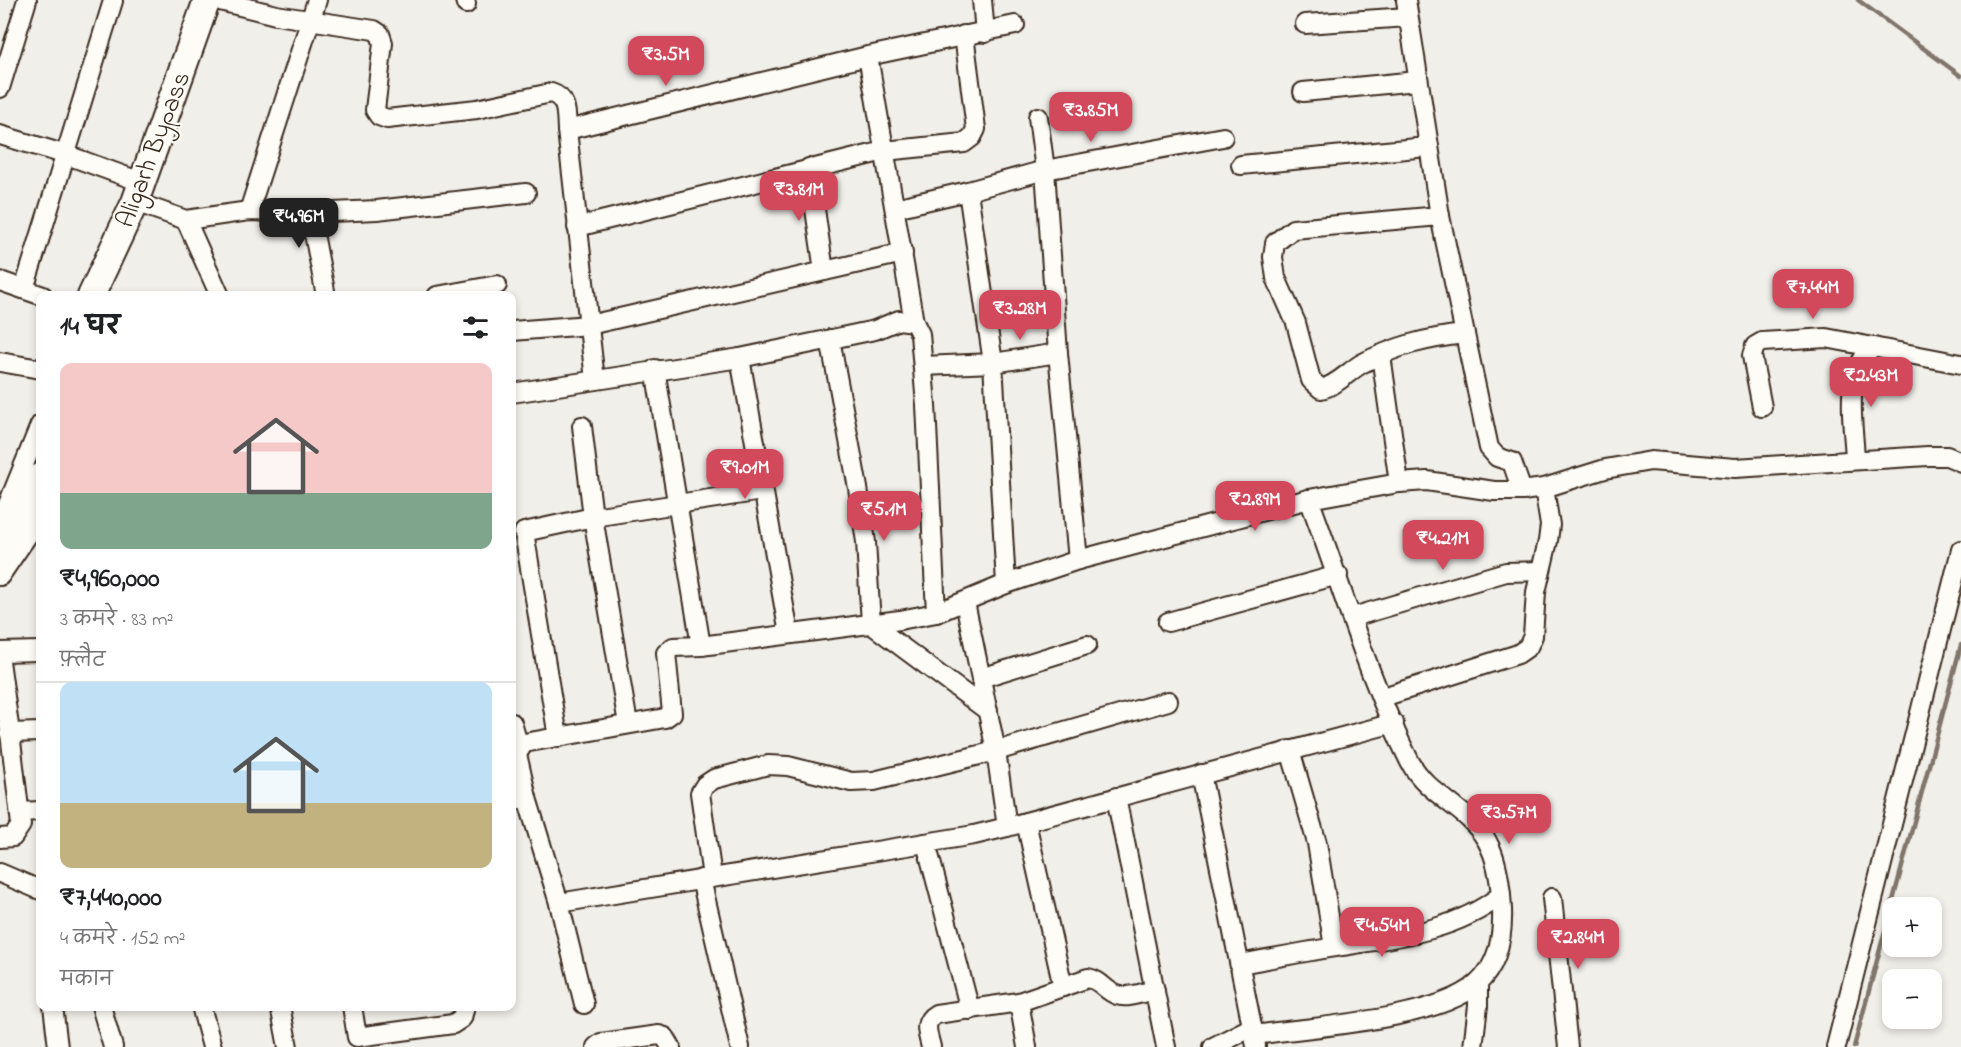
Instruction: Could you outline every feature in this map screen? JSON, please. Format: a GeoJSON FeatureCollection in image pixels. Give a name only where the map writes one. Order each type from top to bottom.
{"type":"FeatureCollection","features":[{"type":"Feature","properties":{"kind":"main road","name":"Aligarh Bypass"},"geometry":{"type":"LineString","coordinates":[[93,291],[138,192],[207,0]]}},
{"type":"Feature","properties":{"kind":"main road"},"geometry":{"type":"LineString","coordinates":[[0,551],[14,535],[32,505],[36,491]]}},
{"type":"Feature","properties":{"kind":"street"},"geometry":{"type":"LineString","coordinates":[[0,88],[27,0]]}},
{"type":"Feature","properties":{"kind":"street"},"geometry":{"type":"LineString","coordinates":[[216,0],[310,20],[374,30],[380,34],[383,43],[374,103],[379,116],[387,120],[477,109],[551,93],[559,96],[564,102],[595,380]]}},
{"type":"Feature","properties":{"kind":"street"},"geometry":{"type":"LineString","coordinates":[[249,211],[317,0]]}},
{"type":"Feature","properties":{"kind":"street"},"geometry":{"type":"LineString","coordinates":[[982,0],[985,33]]}},
{"type":"Feature","properties":{"kind":"street"},"geometry":{"type":"LineString","coordinates":[[24,289],[113,1]]}},
{"type":"Feature","properties":{"kind":"street"},"geometry":{"type":"LineString","coordinates":[[1305,24],[1407,9],[1427,147],[1489,448],[1497,457],[1512,462],[1522,491]]}},
{"type":"Feature","properties":{"kind":"street"},"geometry":{"type":"LineString","coordinates":[[567,130],[868,56],[1015,25]]}},
{"type":"Feature","properties":{"kind":"street"},"geometry":{"type":"LineString","coordinates":[[577,227],[884,151],[964,143],[972,137],[976,129],[964,35]]}},
{"type":"Feature","properties":{"kind":"street"},"geometry":{"type":"LineString","coordinates":[[868,56],[914,322],[920,334],[936,613]]}},
{"type":"Feature","properties":{"kind":"street"},"geometry":{"type":"LineString","coordinates":[[1304,92],[1417,81]]}},
{"type":"Feature","properties":{"kind":"street"},"geometry":{"type":"LineString","coordinates":[[1038,117],[1045,170],[1058,353],[1078,560]]}},
{"type":"Feature","properties":{"kind":"street"},"geometry":{"type":"LineString","coordinates":[[0,135],[67,155],[186,220],[218,291]]}},
{"type":"Feature","properties":{"kind":"street"},"geometry":{"type":"LineString","coordinates":[[895,208],[1045,170],[1223,137]]}},
{"type":"Feature","properties":{"kind":"street"},"geometry":{"type":"LineString","coordinates":[[1241,165],[1427,147]]}},
{"type":"Feature","properties":{"kind":"street"},"geometry":{"type":"LineString","coordinates":[[809,168],[824,271]]}},
{"type":"Feature","properties":{"kind":"street"},"geometry":{"type":"LineString","coordinates":[[968,191],[993,363],[1006,584]]}},
{"type":"Feature","properties":{"kind":"street"},"geometry":{"type":"LineString","coordinates":[[186,220],[249,211],[310,213],[389,209],[526,193]]}},
{"type":"Feature","properties":{"kind":"street"},"geometry":{"type":"LineString","coordinates":[[310,213],[325,291]]}},
{"type":"Feature","properties":{"kind":"street"},"geometry":{"type":"LineString","coordinates":[[1440,216],[1293,229],[1275,243],[1272,257],[1276,278],[1296,323],[1315,386],[1321,389],[1328,388],[1360,365],[1407,343],[1465,334]]}},
{"type":"Feature","properties":{"kind":"street"},"geometry":{"type":"LineString","coordinates":[[516,331],[589,325],[903,253]]}},
{"type":"Feature","properties":{"kind":"street"},"geometry":{"type":"LineString","coordinates":[[0,281],[36,293]]}},
{"type":"Feature","properties":{"kind":"street"},"geometry":{"type":"LineString","coordinates":[[464,291],[497,285]]}},
{"type":"Feature","properties":{"kind":"street"},"geometry":{"type":"LineString","coordinates":[[516,392],[655,369],[740,358],[875,330],[898,320],[914,322]]}},
{"type":"Feature","properties":{"kind":"street"},"geometry":{"type":"LineString","coordinates":[[1762,406],[1752,356],[1755,346],[1762,342],[1826,338],[1961,364]]}},
{"type":"Feature","properties":{"kind":"street"},"geometry":{"type":"LineString","coordinates":[[830,339],[861,510],[871,624],[988,711]]}},
{"type":"Feature","properties":{"kind":"street"},"geometry":{"type":"LineString","coordinates":[[1855,460],[1852,384],[1856,367],[1863,356],[1874,347]]}},
{"type":"Feature","properties":{"kind":"street"},"geometry":{"type":"LineString","coordinates":[[922,366],[993,363],[1058,353]]}},
{"type":"Feature","properties":{"kind":"street"},"geometry":{"type":"LineString","coordinates":[[1381,355],[1398,483]]}},
{"type":"Feature","properties":{"kind":"street"},"geometry":{"type":"LineString","coordinates":[[740,358],[789,634]]}},
{"type":"Feature","properties":{"kind":"street"},"geometry":{"type":"LineString","coordinates":[[0,362],[36,368]]}},
{"type":"Feature","properties":{"kind":"street"},"geometry":{"type":"LineString","coordinates":[[655,369],[701,646]]}},
{"type":"Feature","properties":{"kind":"street"},"geometry":{"type":"LineString","coordinates":[[582,426],[593,517],[628,724]]}},
{"type":"Feature","properties":{"kind":"street"},"geometry":{"type":"LineString","coordinates":[[0,525],[36,435]]}},
{"type":"Feature","properties":{"kind":"street"},"geometry":{"type":"LineString","coordinates":[[519,747],[524,743],[665,718],[672,713],[666,653],[673,647],[701,646],[871,624],[936,613],[1006,584],[1078,560],[1309,499],[1398,483],[1427,481],[1494,491],[1522,491],[1544,488],[1605,469],[1650,461],[1734,468],[1947,456],[1961,462]]}},
{"type":"Feature","properties":{"kind":"street"},"geometry":{"type":"LineString","coordinates":[[1383,697],[1518,654],[1528,647],[1533,636],[1540,571],[1550,525],[1544,488]]}},
{"type":"Feature","properties":{"kind":"street"},"geometry":{"type":"LineString","coordinates":[[558,737],[518,533],[593,517],[762,491]]}},
{"type":"Feature","properties":{"kind":"street"},"geometry":{"type":"LineString","coordinates":[[1213,1047],[1254,1036],[1410,1013],[1453,999],[1478,984],[1495,960],[1503,935],[1501,895],[1491,848],[1476,824],[1429,788],[1411,764],[1383,697],[1309,499]]}},
{"type":"Feature","properties":{"kind":"street"},"geometry":{"type":"LineString","coordinates":[[0,576],[36,532]]}},
{"type":"Feature","properties":{"kind":"street"},"geometry":{"type":"LineString","coordinates":[[1836,1047],[1955,600],[1961,550]]}},
{"type":"Feature","properties":{"kind":"street"},"geometry":{"type":"LineString","coordinates":[[1353,617],[1506,572],[1540,571]]}},
{"type":"Feature","properties":{"kind":"street"},"geometry":{"type":"LineString","coordinates":[[1168,622],[1338,575]]}},
{"type":"Feature","properties":{"kind":"street"},"geometry":{"type":"LineString","coordinates":[[965,602],[996,751],[1007,827]]}},
{"type":"Feature","properties":{"kind":"street"},"geometry":{"type":"LineString","coordinates":[[981,678],[1087,645]]}},
{"type":"Feature","properties":{"kind":"street"},"geometry":{"type":"LineString","coordinates":[[0,652],[36,651]]}},
{"type":"Feature","properties":{"kind":"street"},"geometry":{"type":"LineString","coordinates":[[0,661],[20,812],[18,831],[13,837],[0,838]]}},
{"type":"Feature","properties":{"kind":"street"},"geometry":{"type":"LineString","coordinates":[[740,1047],[707,878],[700,793],[705,785],[714,779],[768,765],[788,766],[851,782],[874,781],[996,751],[1168,700]]}},
{"type":"Feature","properties":{"kind":"street"},"geometry":{"type":"LineString","coordinates":[[559,903],[926,843],[1007,827],[1394,723]]}},
{"type":"Feature","properties":{"kind":"street"},"geometry":{"type":"LineString","coordinates":[[10,733],[36,732]]}},
{"type":"Feature","properties":{"kind":"street"},"geometry":{"type":"LineString","coordinates":[[516,737],[519,747],[517,754],[519,799],[559,903],[584,1004]]}},
{"type":"Feature","properties":{"kind":"street"},"geometry":{"type":"LineString","coordinates":[[1290,750],[1317,843],[1334,947]]}},
{"type":"Feature","properties":{"kind":"street"},"geometry":{"type":"LineString","coordinates":[[1201,774],[1254,1036]]}},
{"type":"Feature","properties":{"kind":"street"},"geometry":{"type":"LineString","coordinates":[[1116,797],[1166,1047]]}},
{"type":"Feature","properties":{"kind":"street"},"geometry":{"type":"LineString","coordinates":[[20,812],[36,811]]}},
{"type":"Feature","properties":{"kind":"street"},"geometry":{"type":"LineString","coordinates":[[1026,822],[1063,987]]}},
{"type":"Feature","properties":{"kind":"street"},"geometry":{"type":"LineString","coordinates":[[926,843],[970,1010]]}},
{"type":"Feature","properties":{"kind":"street"},"geometry":{"type":"LineString","coordinates":[[0,873],[36,888]]}},
{"type":"Feature","properties":{"kind":"street"},"geometry":{"type":"LineString","coordinates":[[1240,964],[1379,941],[1465,918],[1501,895]]}},
{"type":"Feature","properties":{"kind":"street"},"geometry":{"type":"LineString","coordinates":[[1552,898],[1568,1047]]}},
{"type":"Feature","properties":{"kind":"street"},"geometry":{"type":"LineString","coordinates":[[931,1047],[926,1025],[929,1018],[936,1014],[1019,1002],[1088,978],[1095,979],[1115,995],[1123,996],[1155,990]]}},
{"type":"Feature","properties":{"kind":"street"},"geometry":{"type":"LineString","coordinates":[[1473,1047],[1478,984]]}},
{"type":"Feature","properties":{"kind":"street"},"geometry":{"type":"LineString","coordinates":[[1019,1002],[1027,1047]]}},
{"type":"Feature","properties":{"kind":"street"},"geometry":{"type":"LineString","coordinates":[[54,1011],[58,1047]]}},
{"type":"Feature","properties":{"kind":"street"},"geometry":{"type":"LineString","coordinates":[[102,1011],[104,1025],[113,1047]]}},
{"type":"Feature","properties":{"kind":"street"},"geometry":{"type":"LineString","coordinates":[[202,1011],[212,1047]]}},
{"type":"Feature","properties":{"kind":"street"},"geometry":{"type":"LineString","coordinates":[[281,1011],[288,1047]]}},
{"type":"Feature","properties":{"kind":"street"},"geometry":{"type":"LineString","coordinates":[[353,1011],[358,1042],[453,1024],[462,1018],[464,1011]]}},
{"type":"Feature","properties":{"kind":"street"},"geometry":{"type":"LineString","coordinates":[[596,1047],[601,1043],[659,1035],[665,1037],[670,1047]]}},
{"type":"Feature","properties":{"kind":"waterway"},"geometry":{"type":"LineString","coordinates":[[1858,0],[1961,76]]}},
{"type":"Feature","properties":{"kind":"waterway"},"geometry":{"type":"LineString","coordinates":[[1854,1047],[1961,645]]}}]}
